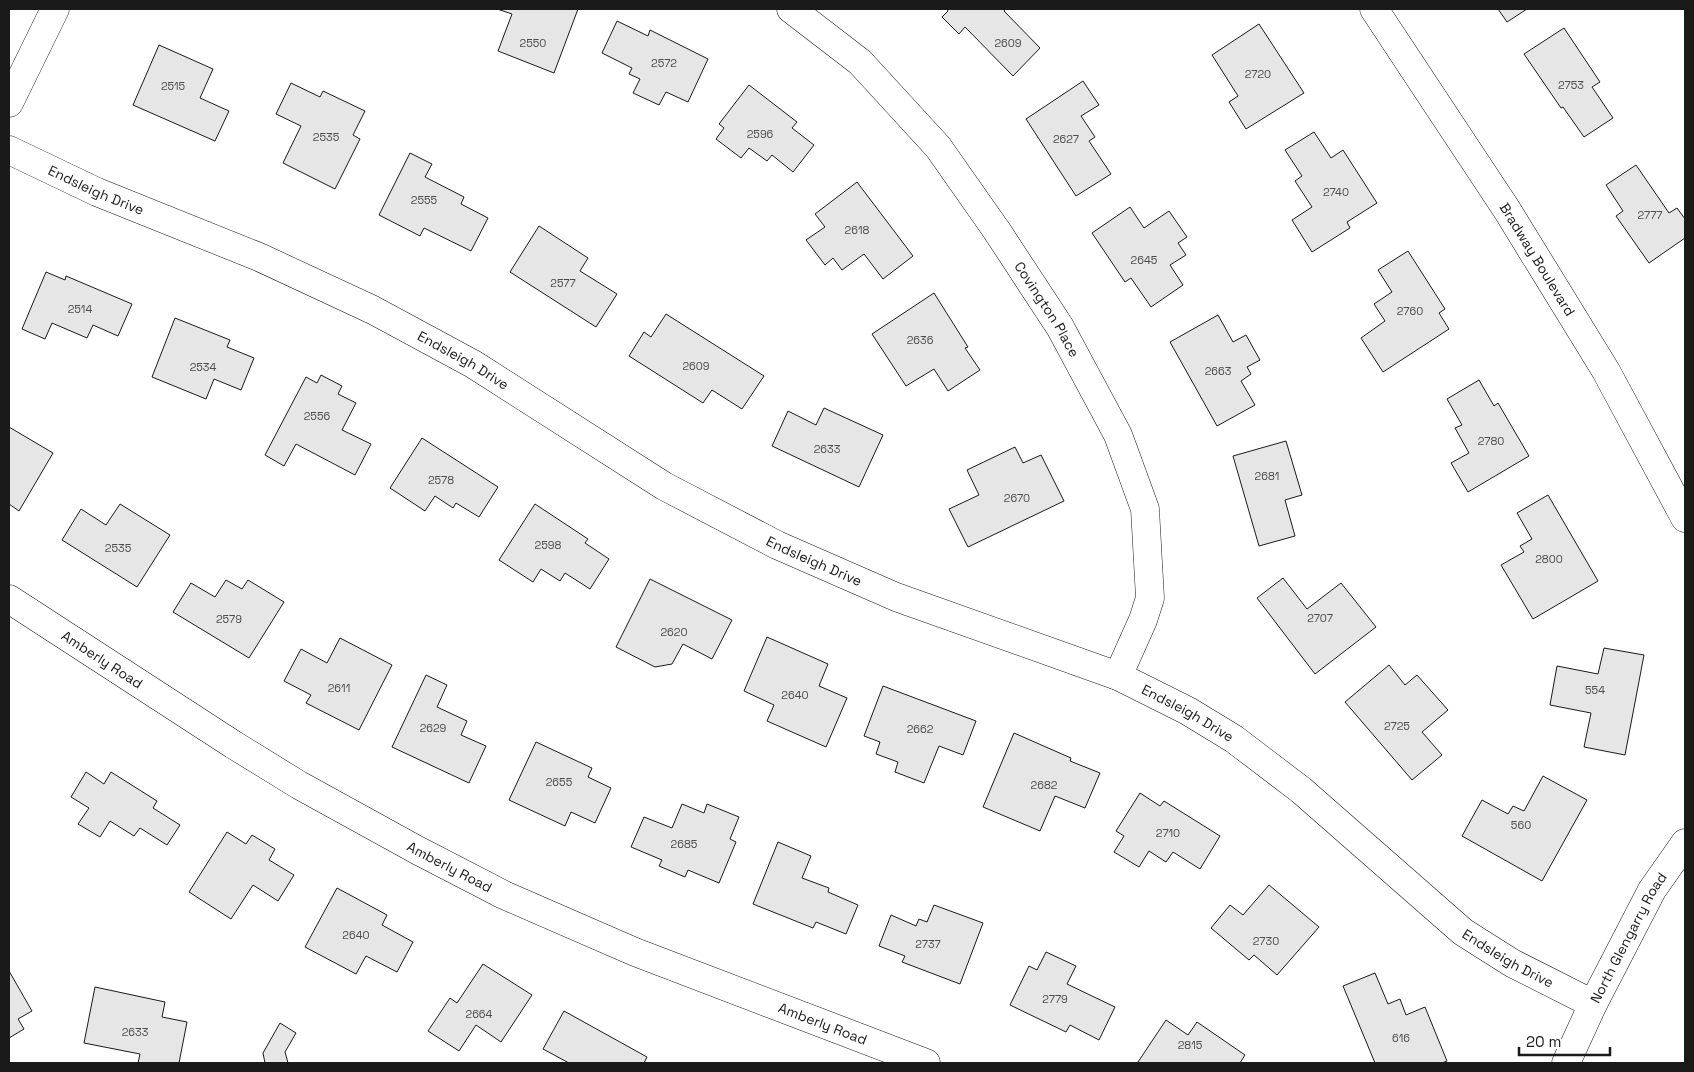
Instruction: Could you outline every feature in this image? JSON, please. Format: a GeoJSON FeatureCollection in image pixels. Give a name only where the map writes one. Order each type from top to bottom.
{"type":"FeatureCollection","features":[{"type":"Feature","properties":{"kind":"street"},"geometry":{"type":"LineString","coordinates":[[9,103],[55,9]]}},
{"type":"Feature","properties":{"kind":"street","name":"Covington Place"},"geometry":{"type":"LineString","coordinates":[[791,9],[860,62],[938,147],[997,231],[1060,327],[1118,435],[1145,509],[1150,598],[1143,620],[1118,676]]}},
{"type":"Feature","properties":{"kind":"street","name":"Bradway Boulevard"},"geometry":{"type":"LineString","coordinates":[[1374,9],[1507,210],[1601,363],[1685,518]]}},
{"type":"Feature","properties":{"kind":"street","name":"Endsleigh Drive"},"geometry":{"type":"LineString","coordinates":[[9,150],[97,192],[258,257],[373,310],[473,364],[664,486],[777,546],[912,604],[1118,676],[1188,711],[1234,739],[1301,790],[1463,932],[1512,963],[1593,1004]]}},
{"type":"Feature","properties":{"kind":"street","name":"Amberly Road"},"geometry":{"type":"LineString","coordinates":[[9,599],[275,770],[408,845],[495,890],[635,952],[926,1063]]}},
{"type":"Feature","properties":{"kind":"street","name":"North Glengarry Road"},"geometry":{"type":"LineString","coordinates":[[1566,1063],[1593,1004],[1652,890],[1685,843]]}},
{"type":"Feature","properties":{"kind":"building"},"geometry":{"type":"Polygon","coordinates":[[[497,9],[578,9],[554,73],[498,51],[512,14],[497,9]]]}},
{"type":"Feature","properties":{"kind":"building"},"geometry":{"type":"Polygon","coordinates":[[[947,9],[1006,9],[1004,11],[1040,48],[1013,76],[965,27],[959,34],[942,17],[948,11],[947,9]]]}},
{"type":"Feature","properties":{"kind":"building"},"geometry":{"type":"Polygon","coordinates":[[[1498,9],[1527,9],[1507,22],[1498,9]]]}},
{"type":"Feature","properties":{"kind":"building"},"geometry":{"type":"Polygon","coordinates":[[[617,21],[648,36],[650,30],[708,59],[688,102],[666,92],[659,105],[633,93],[640,79],[629,74],[632,68],[602,53],[617,21]]]}},
{"type":"Feature","properties":{"kind":"building"},"geometry":{"type":"Polygon","coordinates":[[[1259,24],[1304,93],[1246,129],[1229,102],[1238,96],[1212,55],[1259,24]]]}},
{"type":"Feature","properties":{"kind":"building"},"geometry":{"type":"Polygon","coordinates":[[[1564,28],[1600,82],[1592,87],[1613,118],[1584,137],[1563,107],[1561,108],[1524,54],[1564,28]]]}},
{"type":"Feature","properties":{"kind":"building"},"geometry":{"type":"Polygon","coordinates":[[[159,45],[213,69],[200,98],[229,111],[215,141],[133,105],[159,45]]]}},
{"type":"Feature","properties":{"kind":"building"},"geometry":{"type":"Polygon","coordinates":[[[1083,81],[1099,105],[1081,116],[1095,137],[1089,141],[1111,174],[1076,196],[1026,119],[1083,81]]]}},
{"type":"Feature","properties":{"kind":"building"},"geometry":{"type":"Polygon","coordinates":[[[291,83],[320,97],[323,91],[365,111],[353,135],[360,139],[335,189],[283,163],[301,126],[276,114],[291,83]]]}},
{"type":"Feature","properties":{"kind":"building"},"geometry":{"type":"Polygon","coordinates":[[[749,85],[797,122],[792,128],[814,145],[793,172],[772,155],[767,161],[749,148],[741,158],[716,139],[724,128],[719,124],[749,85]]]}},
{"type":"Feature","properties":{"kind":"building"},"geometry":{"type":"Polygon","coordinates":[[[1314,132],[1331,158],[1343,150],[1377,203],[1347,222],[1350,228],[1312,252],[1292,220],[1312,207],[1295,181],[1302,176],[1285,150],[1314,132]]]}},
{"type":"Feature","properties":{"kind":"building"},"geometry":{"type":"Polygon","coordinates":[[[410,153],[432,164],[425,177],[464,197],[461,204],[488,218],[471,251],[424,228],[420,236],[379,215],[410,153]]]}},
{"type":"Feature","properties":{"kind":"building"},"geometry":{"type":"Polygon","coordinates":[[[1636,165],[1669,213],[1677,208],[1685,219],[1685,238],[1649,263],[1616,216],[1623,211],[1606,185],[1636,165]]]}},
{"type":"Feature","properties":{"kind":"building"},"geometry":{"type":"Polygon","coordinates":[[[857,182],[913,256],[883,279],[864,254],[842,270],[833,258],[825,265],[806,240],[825,227],[815,214],[857,182]]]}},
{"type":"Feature","properties":{"kind":"building"},"geometry":{"type":"Polygon","coordinates":[[[1130,207],[1144,228],[1169,211],[1187,237],[1178,243],[1186,255],[1170,265],[1183,285],[1151,307],[1131,278],[1125,282],[1092,233],[1130,207]]]}},
{"type":"Feature","properties":{"kind":"building"},"geometry":{"type":"Polygon","coordinates":[[[539,226],[588,258],[580,271],[617,294],[596,327],[510,272],[539,226]]]}},
{"type":"Feature","properties":{"kind":"building"},"geometry":{"type":"Polygon","coordinates":[[[1408,251],[1445,309],[1439,313],[1449,329],[1383,372],[1361,338],[1385,321],[1374,304],[1392,292],[1378,270],[1408,251]]]}},
{"type":"Feature","properties":{"kind":"building"},"geometry":{"type":"Polygon","coordinates":[[[46,272],[65,280],[66,276],[132,304],[118,336],[93,325],[87,338],[52,323],[45,339],[22,329],[46,272]]]}},
{"type":"Feature","properties":{"kind":"building"},"geometry":{"type":"Polygon","coordinates":[[[934,293],[968,347],[965,348],[980,370],[948,391],[934,369],[906,386],[872,334],[934,293]]]}},
{"type":"Feature","properties":{"kind":"building"},"geometry":{"type":"Polygon","coordinates":[[[666,314],[764,376],[742,409],[712,390],[703,403],[629,356],[644,332],[651,337],[666,314]]]}},
{"type":"Feature","properties":{"kind":"building"},"geometry":{"type":"Polygon","coordinates":[[[1218,315],[1233,342],[1246,335],[1260,360],[1247,367],[1251,374],[1241,381],[1255,405],[1217,426],[1170,342],[1218,315]]]}},
{"type":"Feature","properties":{"kind":"building"},"geometry":{"type":"Polygon","coordinates":[[[175,318],[230,340],[227,347],[254,358],[241,390],[214,379],[206,399],[152,377],[175,318]]]}},
{"type":"Feature","properties":{"kind":"building"},"geometry":{"type":"Polygon","coordinates":[[[321,375],[342,386],[338,394],[356,403],[342,430],[371,444],[355,475],[296,444],[284,466],[265,455],[306,377],[317,383],[321,375]]]}},
{"type":"Feature","properties":{"kind":"building"},"geometry":{"type":"Polygon","coordinates":[[[1479,380],[1494,406],[1498,403],[1529,456],[1468,492],[1451,463],[1469,453],[1455,428],[1462,425],[1447,399],[1479,380]]]}},
{"type":"Feature","properties":{"kind":"building"},"geometry":{"type":"Polygon","coordinates":[[[824,408],[883,435],[859,487],[772,446],[788,411],[816,425],[824,408]]]}},
{"type":"Feature","properties":{"kind":"building"},"geometry":{"type":"Polygon","coordinates":[[[9,427],[53,453],[19,511],[9,504],[9,427]]]}},
{"type":"Feature","properties":{"kind":"building"},"geometry":{"type":"Polygon","coordinates":[[[422,438],[498,487],[479,517],[456,503],[453,508],[435,496],[425,511],[390,488],[422,438]]]}},
{"type":"Feature","properties":{"kind":"building"},"geometry":{"type":"Polygon","coordinates":[[[1286,441],[1302,495],[1285,500],[1295,536],[1259,546],[1233,456],[1286,441]]]}},
{"type":"Feature","properties":{"kind":"building"},"geometry":{"type":"Polygon","coordinates":[[[1015,447],[1023,463],[1041,455],[1064,501],[968,547],[949,509],[979,495],[967,470],[1015,447]]]}},
{"type":"Feature","properties":{"kind":"building"},"geometry":{"type":"Polygon","coordinates":[[[1548,495],[1598,581],[1533,619],[1501,565],[1524,552],[1520,546],[1532,539],[1517,513],[1548,495]]]}},
{"type":"Feature","properties":{"kind":"building"},"geometry":{"type":"Polygon","coordinates":[[[120,504],[170,535],[137,587],[62,540],[81,509],[106,525],[120,504]]]}},
{"type":"Feature","properties":{"kind":"building"},"geometry":{"type":"Polygon","coordinates":[[[535,504],[588,539],[585,543],[609,559],[590,589],[565,573],[560,581],[541,569],[533,582],[499,560],[535,504]]]}},
{"type":"Feature","properties":{"kind":"building"},"geometry":{"type":"Polygon","coordinates":[[[1283,578],[1307,609],[1341,583],[1376,627],[1315,674],[1257,598],[1283,578]]]}},
{"type":"Feature","properties":{"kind":"building"},"geometry":{"type":"Polygon","coordinates":[[[650,579],[732,620],[712,659],[683,644],[672,664],[655,667],[616,647],[650,579]]]}},
{"type":"Feature","properties":{"kind":"building"},"geometry":{"type":"Polygon","coordinates":[[[226,580],[242,589],[248,580],[284,602],[249,658],[173,612],[191,583],[215,597],[226,580]]]}},
{"type":"Feature","properties":{"kind":"building"},"geometry":{"type":"Polygon","coordinates":[[[767,637],[828,664],[819,686],[847,698],[826,747],[767,721],[774,705],[744,691],[767,637]]]}},
{"type":"Feature","properties":{"kind":"building"},"geometry":{"type":"Polygon","coordinates":[[[340,638],[392,665],[359,730],[306,703],[311,695],[284,681],[301,649],[327,663],[340,638]]]}},
{"type":"Feature","properties":{"kind":"building"},"geometry":{"type":"Polygon","coordinates":[[[1604,648],[1644,655],[1625,755],[1584,747],[1591,713],[1550,705],[1557,666],[1598,674],[1604,648]]]}},
{"type":"Feature","properties":{"kind":"building"},"geometry":{"type":"Polygon","coordinates":[[[1389,665],[1405,685],[1417,675],[1448,710],[1422,732],[1442,755],[1412,780],[1345,702],[1389,665]]]}},
{"type":"Feature","properties":{"kind":"building"},"geometry":{"type":"Polygon","coordinates":[[[426,675],[447,685],[437,707],[467,721],[461,735],[486,746],[469,783],[392,747],[426,675]]]}},
{"type":"Feature","properties":{"kind":"building"},"geometry":{"type":"Polygon","coordinates":[[[883,686],[976,721],[963,755],[939,746],[924,783],[895,772],[898,762],[876,754],[880,742],[864,736],[883,686]]]}},
{"type":"Feature","properties":{"kind":"building"},"geometry":{"type":"Polygon","coordinates":[[[1014,733],[1071,758],[1070,761],[1100,773],[1085,808],[1055,796],[1040,831],[983,807],[1014,733]]]}},
{"type":"Feature","properties":{"kind":"building"},"geometry":{"type":"Polygon","coordinates":[[[536,742],[592,768],[588,777],[611,788],[595,823],[571,812],[565,826],[509,800],[536,742]]]}},
{"type":"Feature","properties":{"kind":"building"},"geometry":{"type":"Polygon","coordinates":[[[86,772],[104,784],[111,772],[157,801],[153,808],[180,825],[167,845],[140,828],[134,836],[110,821],[100,837],[78,824],[89,808],[71,797],[86,772]]]}},
{"type":"Feature","properties":{"kind":"building"},"geometry":{"type":"Polygon","coordinates":[[[1543,776],[1587,800],[1542,881],[1462,836],[1482,800],[1508,814],[1513,806],[1524,811],[1543,776]]]}},
{"type":"Feature","properties":{"kind":"building"},"geometry":{"type":"Polygon","coordinates":[[[1140,793],[1160,806],[1164,801],[1220,836],[1200,869],[1173,852],[1166,862],[1149,851],[1139,867],[1114,852],[1124,836],[1116,831],[1140,793]]]}},
{"type":"Feature","properties":{"kind":"building"},"geometry":{"type":"Polygon","coordinates":[[[682,804],[704,813],[707,804],[739,817],[730,839],[736,842],[719,883],[688,870],[685,877],[659,866],[662,860],[631,847],[644,817],[672,828],[682,804]]]}},
{"type":"Feature","properties":{"kind":"building"},"geometry":{"type":"Polygon","coordinates":[[[227,832],[246,844],[252,835],[275,849],[269,860],[294,875],[278,901],[253,885],[231,919],[189,892],[227,832]]]}},
{"type":"Feature","properties":{"kind":"building"},"geometry":{"type":"Polygon","coordinates":[[[778,842],[811,856],[802,878],[829,888],[828,892],[858,905],[846,934],[816,922],[813,928],[753,904],[778,842]]]}},
{"type":"Feature","properties":{"kind":"building"},"geometry":{"type":"Polygon","coordinates":[[[1269,885],[1319,927],[1277,975],[1254,955],[1249,960],[1211,928],[1230,905],[1243,915],[1269,885]]]}},
{"type":"Feature","properties":{"kind":"building"},"geometry":{"type":"Polygon","coordinates":[[[337,888],[387,915],[382,925],[413,942],[397,972],[366,956],[356,974],[305,947],[337,888]]]}},
{"type":"Feature","properties":{"kind":"building"},"geometry":{"type":"Polygon","coordinates":[[[934,905],[983,923],[960,984],[902,962],[905,956],[879,946],[891,915],[916,926],[919,919],[927,922],[934,905]]]}},
{"type":"Feature","properties":{"kind":"building"},"geometry":{"type":"Polygon","coordinates":[[[1046,952],[1076,966],[1067,984],[1115,1007],[1099,1040],[1070,1025],[1066,1032],[1010,1005],[1029,966],[1037,970],[1046,952]]]}},
{"type":"Feature","properties":{"kind":"building"},"geometry":{"type":"Polygon","coordinates":[[[483,964],[532,995],[501,1042],[476,1025],[459,1051],[428,1031],[450,998],[457,1003],[483,964]]]}},
{"type":"Feature","properties":{"kind":"building"},"geometry":{"type":"Polygon","coordinates":[[[9,971],[32,1011],[18,1019],[24,1029],[9,1038],[9,971]]]}},
{"type":"Feature","properties":{"kind":"building"},"geometry":{"type":"Polygon","coordinates":[[[1375,973],[1388,1004],[1400,999],[1406,1015],[1425,1007],[1447,1061],[1442,1063],[1375,1063],[1343,986],[1375,973]]]}},
{"type":"Feature","properties":{"kind":"building"},"geometry":{"type":"Polygon","coordinates":[[[95,987],[165,1002],[162,1017],[187,1022],[179,1063],[138,1063],[140,1054],[84,1043],[95,987]]]}},
{"type":"Feature","properties":{"kind":"building"},"geometry":{"type":"Polygon","coordinates":[[[564,1011],[647,1057],[644,1063],[569,1063],[543,1049],[564,1011]]]}},
{"type":"Feature","properties":{"kind":"building"},"geometry":{"type":"Polygon","coordinates":[[[1166,1020],[1188,1035],[1197,1022],[1245,1055],[1240,1063],[1138,1062],[1166,1020]]]}},
{"type":"Feature","properties":{"kind":"building"},"geometry":{"type":"Polygon","coordinates":[[[280,1023],[296,1033],[285,1052],[288,1063],[265,1063],[263,1053],[280,1023]]]}}]}
